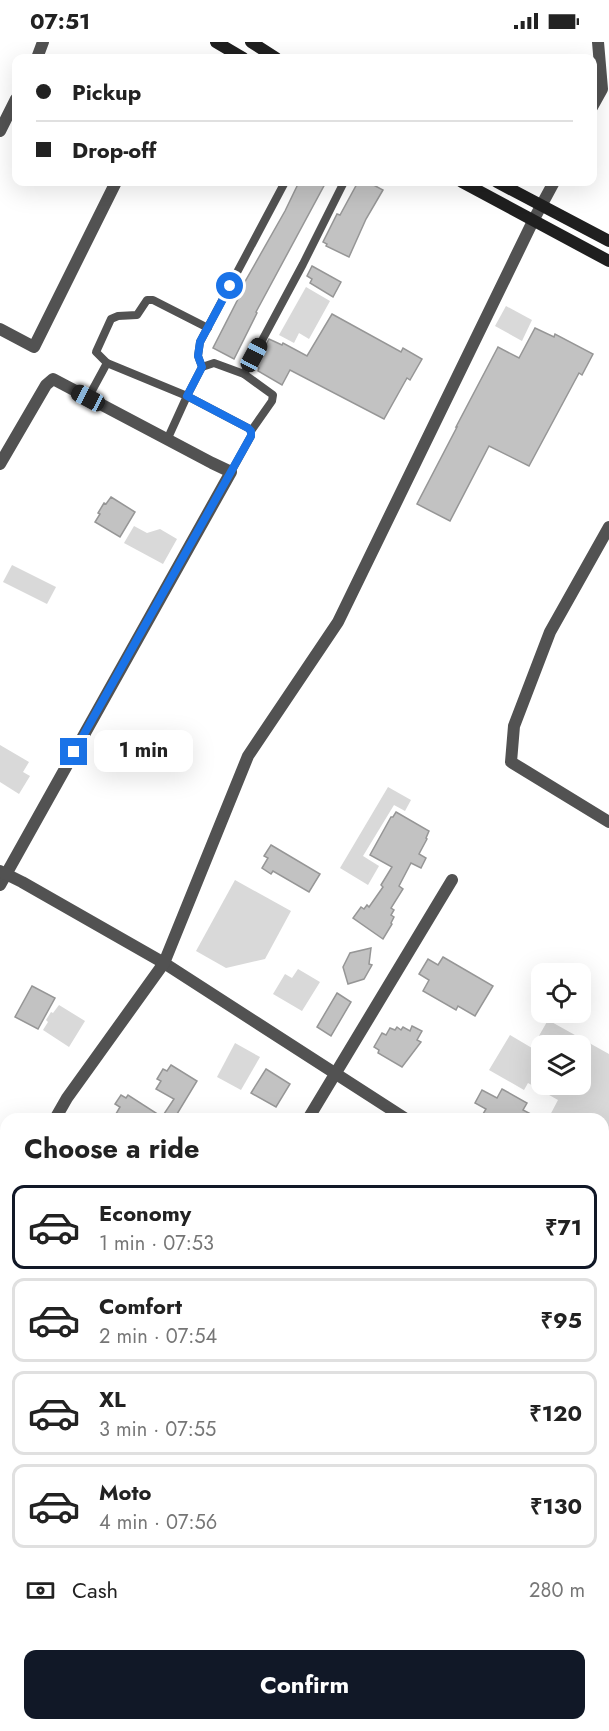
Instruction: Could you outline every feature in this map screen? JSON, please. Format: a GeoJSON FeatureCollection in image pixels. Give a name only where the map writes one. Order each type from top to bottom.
{"type":"FeatureCollection","features":[{"type":"Feature","properties":{"kind":"street"},"geometry":{"type":"LineString","coordinates":[[216,42],[236,54]]}},
{"type":"Feature","properties":{"kind":"street"},"geometry":{"type":"LineString","coordinates":[[250,42],[270,54]]}},
{"type":"Feature","properties":{"kind":"street"},"geometry":{"type":"LineString","coordinates":[[597,98],[602,89],[605,73],[598,42]]}},
{"type":"Feature","properties":{"kind":"street"},"geometry":{"type":"LineString","coordinates":[[0,131],[12,107]]}},
{"type":"Feature","properties":{"kind":"street"},"geometry":{"type":"LineString","coordinates":[[0,329],[33,347],[114,186]]}},
{"type":"Feature","properties":{"kind":"street"},"geometry":{"type":"LineString","coordinates":[[470,186],[609,261]]}},
{"type":"Feature","properties":{"kind":"street"},"geometry":{"type":"LineString","coordinates":[[505,186],[609,241]]}},
{"type":"Feature","properties":{"kind":"street"},"geometry":{"type":"LineString","coordinates":[[58,1113],[164,963],[248,756],[338,622],[552,186]]}},
{"type":"Feature","properties":{"kind":"street"},"geometry":{"type":"LineString","coordinates":[[0,464],[46,385],[53,379],[231,472],[2,877],[164,963],[397,1113]]}},
{"type":"Feature","properties":{"kind":"street"},"geometry":{"type":"LineString","coordinates":[[609,527],[550,632],[514,726],[511,762],[609,822]]}},
{"type":"Feature","properties":{"kind":"street"},"geometry":{"type":"LineString","coordinates":[[312,1113],[452,880]]}},
{"type":"Feature","properties":{"kind":"lane"},"geometry":{"type":"LineString","coordinates":[[202,367],[198,356],[200,342],[283,186]]}},
{"type":"Feature","properties":{"kind":"lane"},"geometry":{"type":"LineString","coordinates":[[244,374],[343,186]]}},
{"type":"Feature","properties":{"kind":"lane"},"geometry":{"type":"LineString","coordinates":[[208,328],[153,300],[147,300],[137,315],[118,316],[111,320],[96,352],[107,363],[187,396],[251,431]]}},
{"type":"Feature","properties":{"kind":"lane"},"geometry":{"type":"LineString","coordinates":[[88,398],[107,363]]}},
{"type":"Feature","properties":{"kind":"lane"},"geometry":{"type":"LineString","coordinates":[[167,440],[202,367],[214,363],[244,374],[273,395],[272,401],[251,431],[251,436],[231,472]]}},
{"type":"Feature","properties":{"kind":"shaded area"},"geometry":{"type":"Polygon","coordinates":[[[306,287],[330,301],[309,339],[299,333],[294,343],[279,335],[306,287]]]}},
{"type":"Feature","properties":{"kind":"shaded area"},"geometry":{"type":"Polygon","coordinates":[[[506,306],[532,320],[522,341],[495,326],[506,306]]]}},
{"type":"Feature","properties":{"kind":"shaded area"},"geometry":{"type":"Polygon","coordinates":[[[134,526],[147,533],[160,529],[177,539],[163,564],[124,543],[134,526]]]}},
{"type":"Feature","properties":{"kind":"shaded area"},"geometry":{"type":"Polygon","coordinates":[[[12,565],[56,587],[47,604],[3,582],[12,565]]]}},
{"type":"Feature","properties":{"kind":"shaded area"},"geometry":{"type":"Polygon","coordinates":[[[0,745],[29,762],[23,772],[30,776],[19,794],[0,782],[0,745]]]}},
{"type":"Feature","properties":{"kind":"shaded area"},"geometry":{"type":"Polygon","coordinates":[[[388,787],[411,800],[405,811],[394,805],[363,856],[379,866],[368,885],[340,868],[388,787]]]}},
{"type":"Feature","properties":{"kind":"shaded area"},"geometry":{"type":"Polygon","coordinates":[[[235,880],[291,911],[265,959],[226,968],[196,951],[235,880]]]}},
{"type":"Feature","properties":{"kind":"shaded area"},"geometry":{"type":"Polygon","coordinates":[[[298,969],[320,982],[302,1011],[273,994],[285,974],[292,978],[298,969]]]}},
{"type":"Feature","properties":{"kind":"shaded area"},"geometry":{"type":"Polygon","coordinates":[[[59,1005],[85,1021],[69,1047],[43,1030],[51,1012],[53,1013],[59,1005]]]}},
{"type":"Feature","properties":{"kind":"shaded area"},"geometry":{"type":"Polygon","coordinates":[[[546,1023],[553,1023],[575,1035],[539,1035],[546,1023]]]}},
{"type":"Feature","properties":{"kind":"shaded area"},"geometry":{"type":"Polygon","coordinates":[[[510,1035],[531,1047],[531,1085],[528,1083],[524,1090],[489,1070],[510,1035]]]}},
{"type":"Feature","properties":{"kind":"shaded area"},"geometry":{"type":"Polygon","coordinates":[[[235,1043],[260,1057],[241,1090],[217,1077],[235,1043]]]}},
{"type":"Feature","properties":{"kind":"shaded area"},"geometry":{"type":"Polygon","coordinates":[[[591,1044],[609,1054],[609,1113],[551,1113],[558,1100],[549,1095],[591,1095],[591,1044]]]}},
{"type":"Feature","properties":{"kind":"building"},"geometry":{"type":"Polygon","coordinates":[[[297,186],[324,186],[256,312],[234,359],[213,348],[240,295],[238,294],[297,186]]]}},
{"type":"Feature","properties":{"kind":"building"},"geometry":{"type":"Polygon","coordinates":[[[356,186],[376,186],[383,190],[366,219],[349,257],[326,246],[327,244],[323,242],[337,214],[340,215],[356,186]]]}},
{"type":"Feature","properties":{"kind":"building"},"geometry":{"type":"Polygon","coordinates":[[[312,266],[341,282],[333,297],[310,283],[312,279],[307,276],[312,266]]]}},
{"type":"Feature","properties":{"kind":"building"},"geometry":{"type":"Polygon","coordinates":[[[332,314],[401,352],[403,348],[422,359],[410,380],[407,378],[384,419],[290,370],[282,385],[258,371],[259,368],[255,366],[269,339],[282,345],[283,343],[307,356],[332,314]]]}},
{"type":"Feature","properties":{"kind":"building"},"geometry":{"type":"Polygon","coordinates":[[[535,328],[554,337],[555,334],[593,354],[582,375],[579,373],[529,466],[489,446],[450,521],[417,504],[498,347],[519,358],[535,328]]]}},
{"type":"Feature","properties":{"kind":"building"},"geometry":{"type":"Polygon","coordinates":[[[111,497],[135,512],[120,537],[95,522],[104,503],[106,504],[111,497]]]}},
{"type":"Feature","properties":{"kind":"building"},"geometry":{"type":"Polygon","coordinates":[[[396,812],[429,831],[419,854],[426,858],[421,868],[411,863],[399,886],[403,889],[391,908],[394,910],[391,915],[394,917],[383,939],[353,918],[361,907],[364,909],[367,905],[369,907],[383,887],[381,885],[392,867],[370,855],[396,812]]]}},
{"type":"Feature","properties":{"kind":"building"},"geometry":{"type":"Polygon","coordinates":[[[271,845],[320,874],[309,892],[273,871],[271,874],[262,868],[268,858],[264,856],[271,845]]]}},
{"type":"Feature","properties":{"kind":"building"},"geometry":{"type":"Polygon","coordinates":[[[371,948],[369,964],[372,965],[364,979],[348,984],[343,967],[350,953],[371,948]]]}},
{"type":"Feature","properties":{"kind":"building"},"geometry":{"type":"Polygon","coordinates":[[[443,957],[493,986],[475,1016],[458,1006],[456,1010],[423,991],[429,980],[419,974],[428,959],[438,965],[443,957]]]}},
{"type":"Feature","properties":{"kind":"building"},"geometry":{"type":"Polygon","coordinates":[[[32,986],[55,998],[38,1029],[15,1017],[32,986]]]}},
{"type":"Feature","properties":{"kind":"building"},"geometry":{"type":"Polygon","coordinates":[[[337,993],[351,1002],[331,1036],[317,1027],[337,993]]]}},
{"type":"Feature","properties":{"kind":"building"},"geometry":{"type":"Polygon","coordinates":[[[412,1026],[422,1031],[417,1040],[421,1042],[402,1067],[378,1053],[379,1050],[374,1047],[382,1033],[386,1035],[390,1028],[395,1030],[397,1027],[401,1030],[403,1027],[410,1031],[412,1026]]]}},
{"type":"Feature","properties":{"kind":"building"},"geometry":{"type":"Polygon","coordinates":[[[171,1065],[197,1081],[178,1113],[165,1113],[174,1099],[156,1089],[161,1081],[157,1079],[163,1069],[167,1071],[171,1065]]]}},
{"type":"Feature","properties":{"kind":"building"},"geometry":{"type":"Polygon","coordinates":[[[266,1069],[290,1084],[276,1107],[251,1093],[266,1069]]]}},
{"type":"Feature","properties":{"kind":"building"},"geometry":{"type":"Polygon","coordinates":[[[502,1089],[527,1103],[523,1110],[529,1113],[484,1113],[486,1109],[475,1103],[482,1090],[497,1098],[502,1089]]]}},
{"type":"Feature","properties":{"kind":"building"},"geometry":{"type":"Polygon","coordinates":[[[121,1095],[126,1098],[128,1095],[156,1113],[116,1113],[120,1107],[115,1104],[121,1095]]]}},
{"type":"Feature","properties":{"kind":"route"},"geometry":{"type":"LineString","coordinates":[[74,752],[251,436],[248,428],[187,396],[202,367],[198,356],[200,342],[230,286]]}}]}
